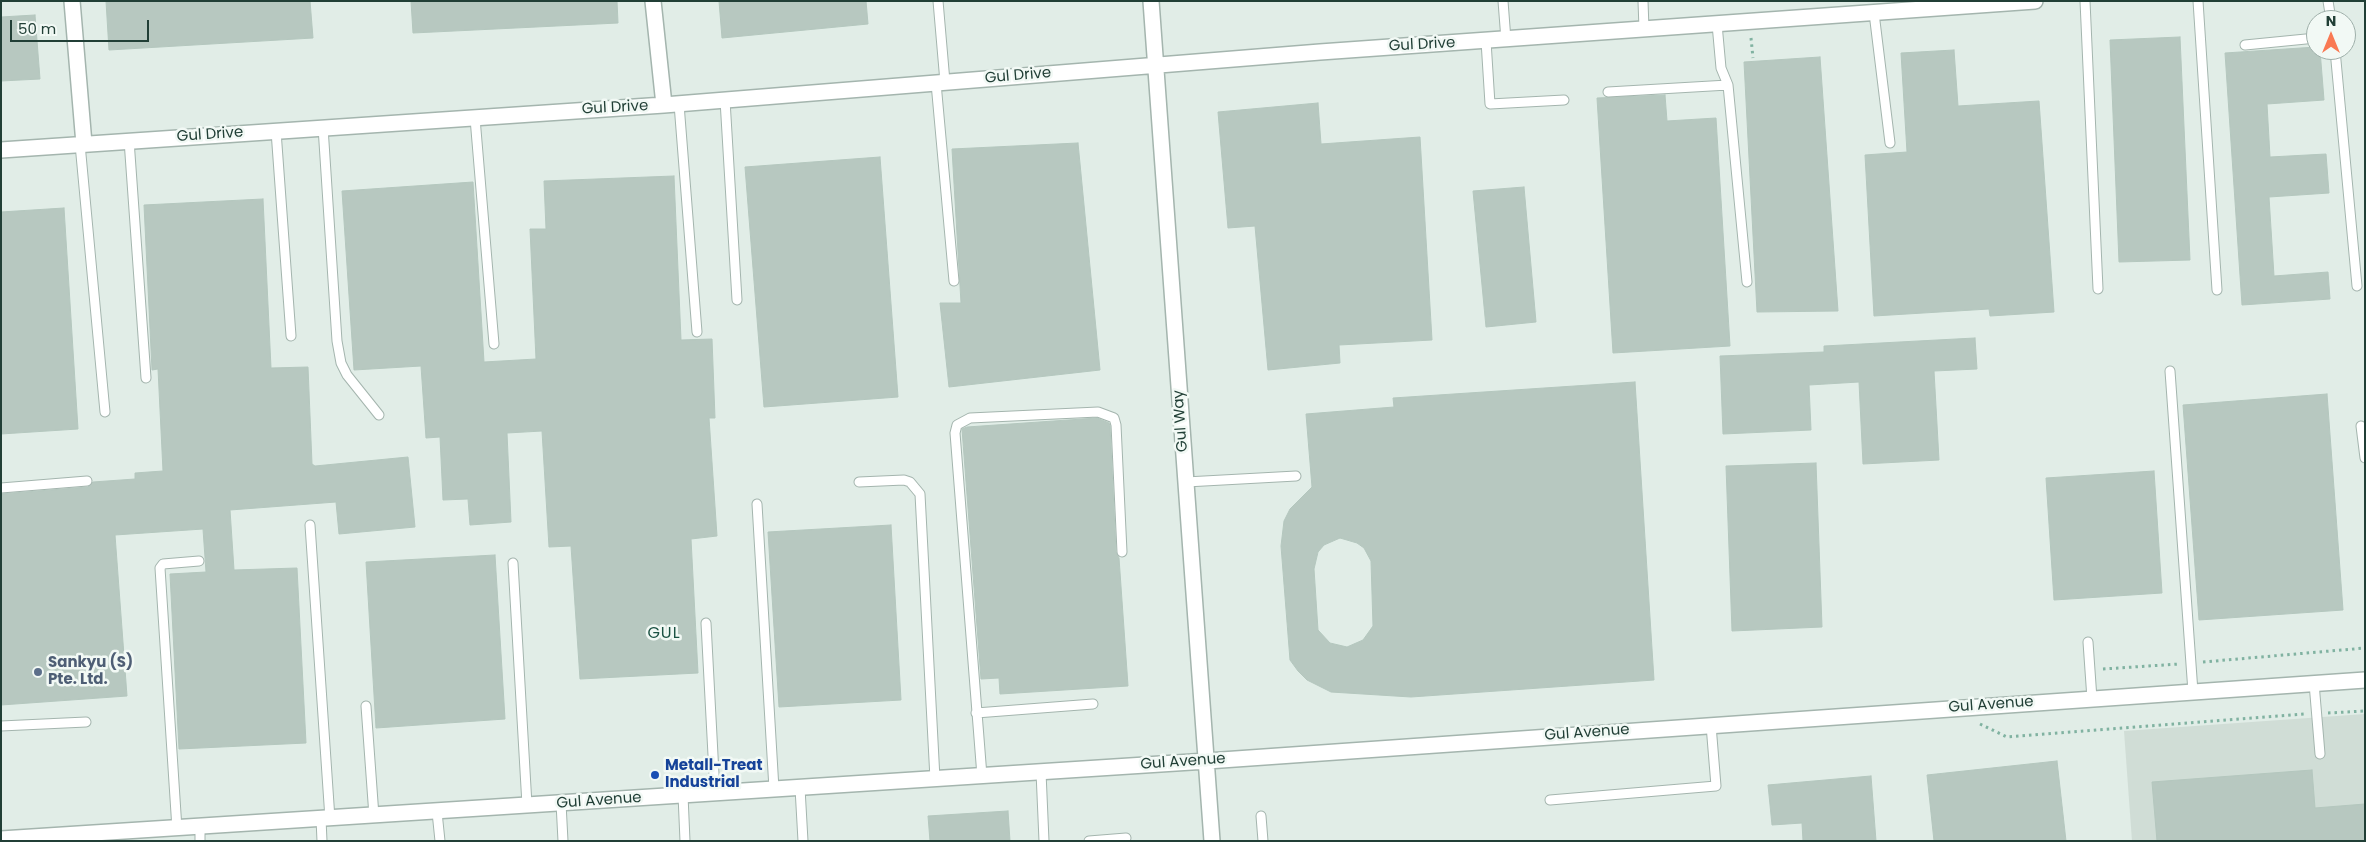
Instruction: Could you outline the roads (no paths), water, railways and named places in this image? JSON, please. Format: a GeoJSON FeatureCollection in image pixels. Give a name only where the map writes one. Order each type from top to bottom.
{"type":"FeatureCollection","features":[{"type":"Feature","properties":{"kind":"street"},"geometry":{"type":"LineString","coordinates":[[72,1],[82,144]]}},
{"type":"Feature","properties":{"kind":"street"},"geometry":{"type":"LineString","coordinates":[[653,1],[671,105]]}},
{"type":"Feature","properties":{"kind":"street","name":"Gul Way"},"geometry":{"type":"LineString","coordinates":[[1151,1],[1154,65],[1212,841]]}},
{"type":"Feature","properties":{"kind":"street","name":"Gul Drive"},"geometry":{"type":"LineString","coordinates":[[1,150],[276,130],[671,105],[1320,52],[2035,1]]}},
{"type":"Feature","properties":{"kind":"street","name":"Gul Avenue"},"geometry":{"type":"LineString","coordinates":[[1,839],[84,838],[176,829],[200,834],[325,819],[1041,772],[2365,680]]}},
{"type":"Feature","properties":{"kind":"lane"},"geometry":{"type":"LineString","coordinates":[[938,1],[940,83],[954,281]]}},
{"type":"Feature","properties":{"kind":"lane"},"geometry":{"type":"LineString","coordinates":[[1503,1],[1506,40]]}},
{"type":"Feature","properties":{"kind":"lane"},"geometry":{"type":"LineString","coordinates":[[1642,1],[1644,29]]}},
{"type":"Feature","properties":{"kind":"lane"},"geometry":{"type":"LineString","coordinates":[[2085,1],[2098,289]]}},
{"type":"Feature","properties":{"kind":"lane"},"geometry":{"type":"LineString","coordinates":[[2198,1],[2217,290]]}},
{"type":"Feature","properties":{"kind":"lane"},"geometry":{"type":"LineString","coordinates":[[1874,13],[1890,143]]}},
{"type":"Feature","properties":{"kind":"lane"},"geometry":{"type":"LineString","coordinates":[[1717,24],[1721,68],[1728,85],[1746,282]]}},
{"type":"Feature","properties":{"kind":"lane"},"geometry":{"type":"LineString","coordinates":[[2245,45],[2306,39]]}},
{"type":"Feature","properties":{"kind":"lane"},"geometry":{"type":"LineString","coordinates":[[1486,41],[1490,104],[1564,100]]}},
{"type":"Feature","properties":{"kind":"lane"},"geometry":{"type":"LineString","coordinates":[[2336,60],[2357,286]]}},
{"type":"Feature","properties":{"kind":"lane"},"geometry":{"type":"LineString","coordinates":[[1608,92],[1728,85]]}},
{"type":"Feature","properties":{"kind":"lane"},"geometry":{"type":"LineString","coordinates":[[725,100],[737,300]]}},
{"type":"Feature","properties":{"kind":"lane"},"geometry":{"type":"LineString","coordinates":[[671,105],[697,332]]}},
{"type":"Feature","properties":{"kind":"lane"},"geometry":{"type":"LineString","coordinates":[[475,118],[494,344]]}},
{"type":"Feature","properties":{"kind":"lane"},"geometry":{"type":"LineString","coordinates":[[323,128],[337,341],[341,362],[347,375],[379,415]]}},
{"type":"Feature","properties":{"kind":"lane"},"geometry":{"type":"LineString","coordinates":[[276,130],[291,336]]}},
{"type":"Feature","properties":{"kind":"lane"},"geometry":{"type":"LineString","coordinates":[[129,140],[146,378]]}},
{"type":"Feature","properties":{"kind":"lane"},"geometry":{"type":"LineString","coordinates":[[82,144],[105,412]]}},
{"type":"Feature","properties":{"kind":"lane"},"geometry":{"type":"LineString","coordinates":[[2170,370],[2193,692]]}},
{"type":"Feature","properties":{"kind":"lane"},"geometry":{"type":"LineString","coordinates":[[982,776],[955,433],[957,425],[970,418],[1098,412],[1114,418],[1116,425],[1122,552]]}},
{"type":"Feature","properties":{"kind":"lane"},"geometry":{"type":"LineString","coordinates":[[2361,426],[2365,458]]}},
{"type":"Feature","properties":{"kind":"lane"},"geometry":{"type":"LineString","coordinates":[[1186,482],[1296,476]]}},
{"type":"Feature","properties":{"kind":"lane"},"geometry":{"type":"LineString","coordinates":[[858,482],[904,480],[910,482],[920,494],[935,779]]}},
{"type":"Feature","properties":{"kind":"lane"},"geometry":{"type":"LineString","coordinates":[[1,488],[87,482]]}},
{"type":"Feature","properties":{"kind":"lane"},"geometry":{"type":"LineString","coordinates":[[757,504],[774,789]]}},
{"type":"Feature","properties":{"kind":"lane"},"geometry":{"type":"LineString","coordinates":[[310,525],[325,819],[322,841]]}},
{"type":"Feature","properties":{"kind":"lane"},"geometry":{"type":"LineString","coordinates":[[176,829],[160,568],[163,564],[199,561]]}},
{"type":"Feature","properties":{"kind":"lane"},"geometry":{"type":"LineString","coordinates":[[513,563],[527,805]]}},
{"type":"Feature","properties":{"kind":"lane"},"geometry":{"type":"LineString","coordinates":[[706,623],[715,793]]}},
{"type":"Feature","properties":{"kind":"lane"},"geometry":{"type":"LineString","coordinates":[[2088,642],[2092,699]]}},
{"type":"Feature","properties":{"kind":"lane"},"geometry":{"type":"LineString","coordinates":[[2314,683],[2320,754]]}},
{"type":"Feature","properties":{"kind":"lane"},"geometry":{"type":"LineString","coordinates":[[976,713],[1093,704]]}},
{"type":"Feature","properties":{"kind":"lane"},"geometry":{"type":"LineString","coordinates":[[366,706],[374,816]]}},
{"type":"Feature","properties":{"kind":"lane"},"geometry":{"type":"LineString","coordinates":[[1,726],[86,722]]}},
{"type":"Feature","properties":{"kind":"lane"},"geometry":{"type":"LineString","coordinates":[[1550,800],[1716,786],[1711,725]]}},
{"type":"Feature","properties":{"kind":"lane"},"geometry":{"type":"LineString","coordinates":[[1041,772],[1044,841]]}},
{"type":"Feature","properties":{"kind":"lane"},"geometry":{"type":"LineString","coordinates":[[800,788],[804,841]]}},
{"type":"Feature","properties":{"kind":"lane"},"geometry":{"type":"LineString","coordinates":[[682,795],[685,841]]}},
{"type":"Feature","properties":{"kind":"lane"},"geometry":{"type":"LineString","coordinates":[[561,803],[563,841]]}},
{"type":"Feature","properties":{"kind":"lane"},"geometry":{"type":"LineString","coordinates":[[437,812],[440,841]]}},
{"type":"Feature","properties":{"kind":"lane"},"geometry":{"type":"LineString","coordinates":[[1261,816],[1263,841]]}},
{"type":"Feature","properties":{"kind":"lane"},"geometry":{"type":"LineString","coordinates":[[1089,841],[1126,838]]}},
{"type":"Feature","properties":{"kind":"place","name":"Sankyu (S) Pte. Ltd."},"geometry":{"type":"Point","coordinates":[38,672]}},
{"type":"Feature","properties":{"kind":"place","name":"Metall-Treat Industrial"},"geometry":{"type":"Point","coordinates":[655,775]}},
{"type":"Feature","properties":{"kind":"district","name":"GUL"},"geometry":{"type":"Point","coordinates":[664,634]}}]}
